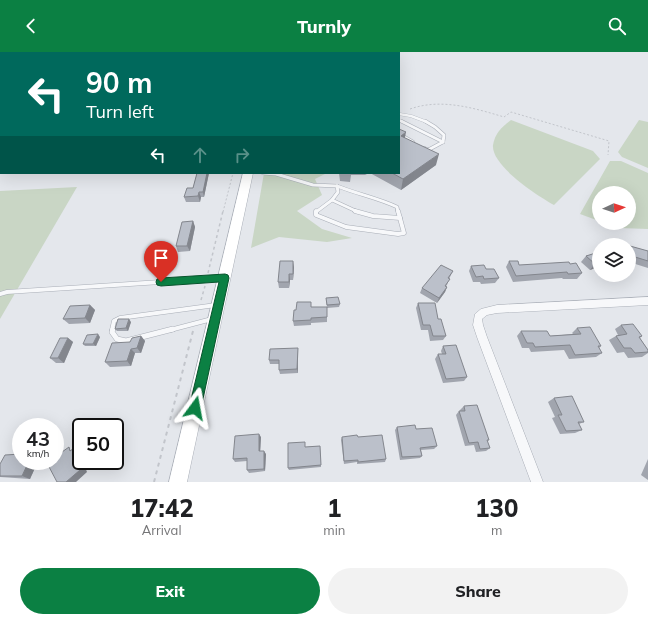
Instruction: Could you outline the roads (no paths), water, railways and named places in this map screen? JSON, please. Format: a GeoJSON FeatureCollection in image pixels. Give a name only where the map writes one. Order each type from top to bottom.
{"type":"FeatureCollection","features":[{"type":"Feature","properties":{"kind":"main road"},"geometry":{"type":"LineString","coordinates":[[178,482],[248,174]]}},
{"type":"Feature","properties":{"kind":"street"},"geometry":{"type":"LineString","coordinates":[[537,482],[478,326],[478,317],[484,312],[497,309],[648,301]]}},
{"type":"Feature","properties":{"kind":"lane"},"geometry":{"type":"LineString","coordinates":[[400,114],[410,115],[440,129],[444,135],[443,142]]}},
{"type":"Feature","properties":{"kind":"lane"},"geometry":{"type":"LineString","coordinates":[[400,120],[443,142]]}},
{"type":"Feature","properties":{"kind":"lane"},"geometry":{"type":"LineString","coordinates":[[400,135],[416,144]]}},
{"type":"Feature","properties":{"kind":"lane"},"geometry":{"type":"LineString","coordinates":[[422,147],[428,150],[443,142]]}},
{"type":"Feature","properties":{"kind":"lane"},"geometry":{"type":"LineString","coordinates":[[276,174],[313,185],[337,186],[356,194],[384,201],[397,207],[404,233],[398,234],[358,231],[332,223],[316,215],[316,211],[332,200],[338,192],[337,186]]}},
{"type":"Feature","properties":{"kind":"lane"},"geometry":{"type":"LineString","coordinates":[[332,200],[347,209],[367,216],[400,218]]}},
{"type":"Feature","properties":{"kind":"lane"},"geometry":{"type":"LineString","coordinates":[[0,294],[8,292],[225,278]]}},
{"type":"Feature","properties":{"kind":"lane"},"geometry":{"type":"LineString","coordinates":[[215,319],[196,322],[126,341],[117,339],[112,332],[114,321],[120,318],[219,305]]}}]}
